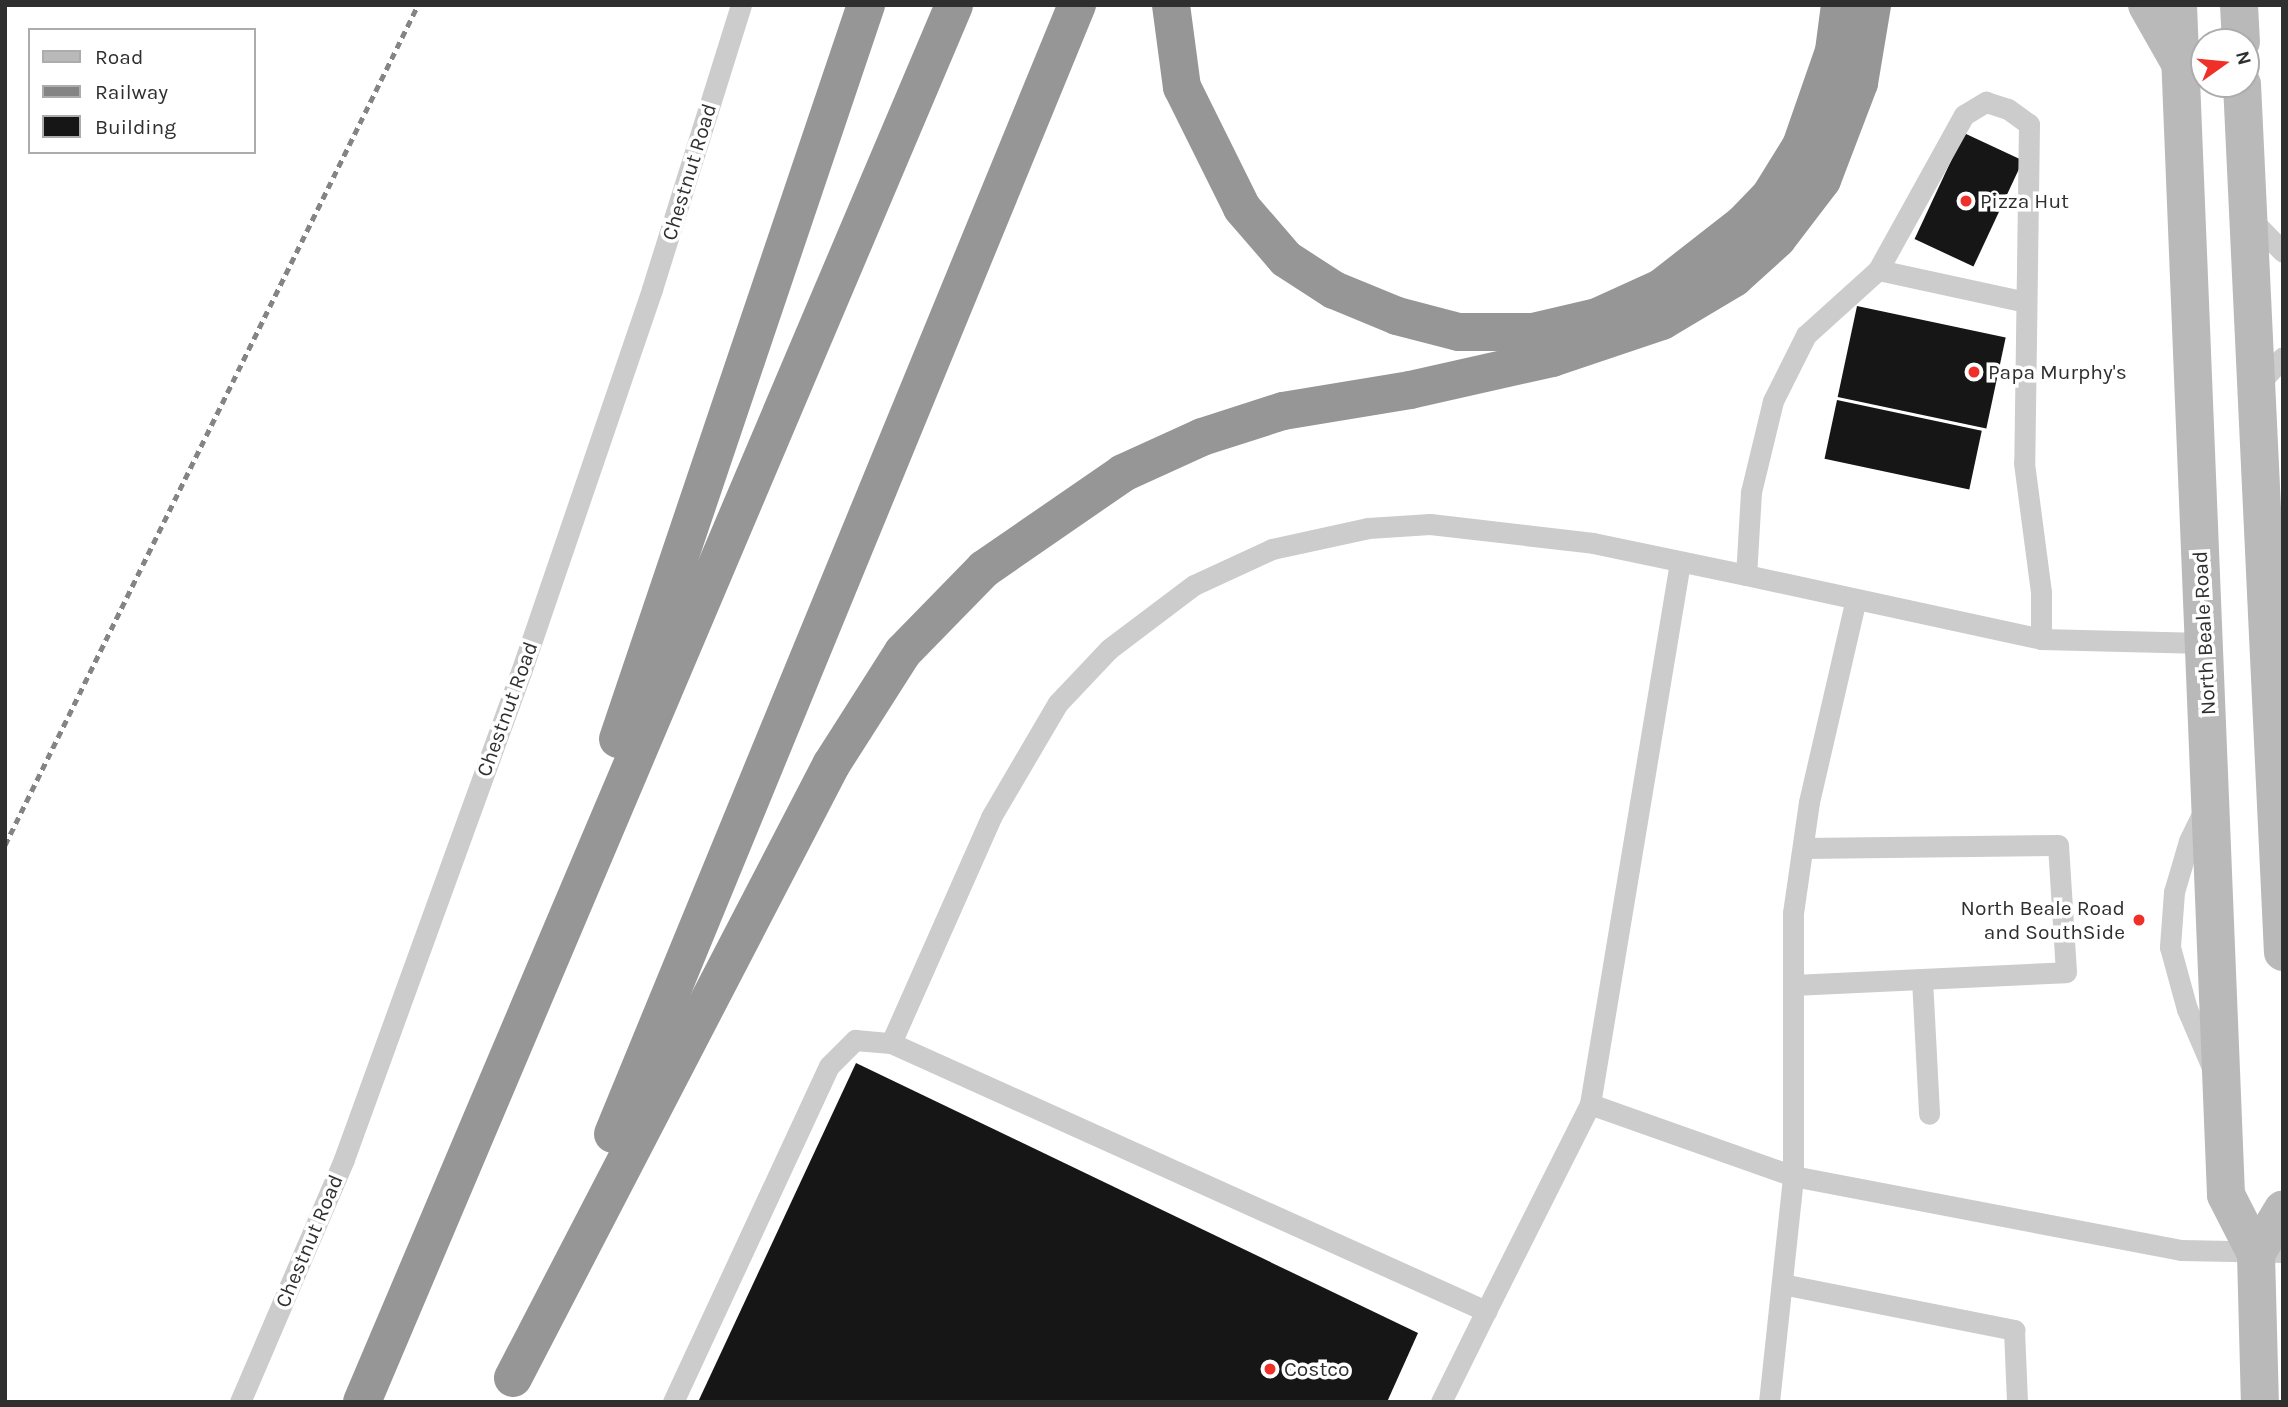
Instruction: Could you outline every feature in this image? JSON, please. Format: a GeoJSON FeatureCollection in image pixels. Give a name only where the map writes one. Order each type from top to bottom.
{"type":"FeatureCollection","features":[{"type":"Feature","properties":{"kind":"highway"},"geometry":{"type":"LineString","coordinates":[[523,1022],[866,5]]}},
{"type":"Feature","properties":{"kind":"highway"},"geometry":{"type":"LineString","coordinates":[[362,1402],[954,5]]}},
{"type":"Feature","properties":{"kind":"highway"},"geometry":{"type":"LineString","coordinates":[[508,1390],[1077,5]]}},
{"type":"Feature","properties":{"kind":"highway"},"geometry":{"type":"LineString","coordinates":[[1171,5],[1182,87],[1207,143],[1241,208],[1286,259],[1334,290],[1397,316],[1459,332],[1533,332],[1597,317],[1661,288],[1743,224],[1770,196],[1801,146],[1834,51],[1840,5]]}},
{"type":"Feature","properties":{"kind":"highway"},"geometry":{"type":"LineString","coordinates":[[508,1390],[831,765],[903,652],[985,569],[1123,473],[1202,437],[1283,411],[1410,390],[1552,358],[1662,321],[1734,278],[1777,239],[1822,180],[1859,83],[1872,5]]}},
{"type":"Feature","properties":{"kind":"main road"},"geometry":{"type":"LineString","coordinates":[[2147,5],[2180,63]]}},
{"type":"Feature","properties":{"kind":"main road","name":"North Beale Road"},"geometry":{"type":"LineString","coordinates":[[2178,5],[2224,1089],[2226,1195],[2269,1253],[2260,1402]]}},
{"type":"Feature","properties":{"kind":"main road"},"geometry":{"type":"LineString","coordinates":[[2239,5],[2240,28]]}},
{"type":"Feature","properties":{"kind":"main road"},"geometry":{"type":"LineString","coordinates":[[2243,98],[2255,389],[2276,641],[2283,952]]}},
{"type":"Feature","properties":{"kind":"main road"},"geometry":{"type":"LineString","coordinates":[[2269,1253],[2283,1209]]}},
{"type":"Feature","properties":{"kind":"lane","name":"Chestnut Road"},"geometry":{"type":"LineString","coordinates":[[240,1402],[344,1159],[521,672],[652,289],[741,5]]}},
{"type":"Feature","properties":{"kind":"lane"},"geometry":{"type":"LineString","coordinates":[[1746,575],[1751,492],[1773,401],[1806,335],[1878,270],[1964,115],[1986,102],[2008,109],[2029,124],[2024,463],[2041,592],[2041,639]]}},
{"type":"Feature","properties":{"kind":"lane"},"geometry":{"type":"LineString","coordinates":[[2248,215],[2283,252]]}},
{"type":"Feature","properties":{"kind":"lane"},"geometry":{"type":"LineString","coordinates":[[1878,270],[2025,302]]}},
{"type":"Feature","properties":{"kind":"lane"},"geometry":{"type":"LineString","coordinates":[[2255,389],[2283,358]]}},
{"type":"Feature","properties":{"kind":"lane"},"geometry":{"type":"LineString","coordinates":[[891,1043],[991,817],[1058,703],[1109,649],[1194,585],[1272,549],[1368,528],[1430,524],[1593,543],[2041,639],[2204,643]]}},
{"type":"Feature","properties":{"kind":"lane"},"geometry":{"type":"LineString","coordinates":[[1441,1402],[1590,1104],[1680,562]]}},
{"type":"Feature","properties":{"kind":"lane"},"geometry":{"type":"LineString","coordinates":[[1769,1402],[1793,1176],[1793,913],[1803,848],[1856,599]]}},
{"type":"Feature","properties":{"kind":"lane"},"geometry":{"type":"LineString","coordinates":[[1793,985],[2066,972],[2058,845],[1803,848]]}},
{"type":"Feature","properties":{"kind":"lane"},"geometry":{"type":"LineString","coordinates":[[1922,979],[1929,1114]]}},
{"type":"Feature","properties":{"kind":"lane"},"geometry":{"type":"LineString","coordinates":[[673,1402],[829,1066],[855,1040],[891,1043],[1486,1311]]}},
{"type":"Feature","properties":{"kind":"lane"},"geometry":{"type":"LineString","coordinates":[[1590,1104],[1793,1176],[2181,1250],[2269,1253]]}},
{"type":"Feature","properties":{"kind":"lane"},"geometry":{"type":"LineString","coordinates":[[1782,1284],[2014,1330],[2017,1402]]}},
{"type":"Feature","properties":{"kind":"building"},"geometry":{"type":"Polygon","coordinates":[[[1964,133],[2023,160],[1973,267],[1915,239],[1964,133]]]}},
{"type":"Feature","properties":{"kind":"building"},"geometry":{"type":"Polygon","coordinates":[[[1857,306],[2006,338],[1986,429],[1838,397],[1857,306]]]}},
{"type":"Feature","properties":{"kind":"building"},"geometry":{"type":"Polygon","coordinates":[[[1837,400],[1982,431],[1969,489],[1825,459],[1837,400]]]}},
{"type":"Feature","properties":{"kind":"building"},"geometry":{"type":"Polygon","coordinates":[[[856,1063],[1418,1333],[1387,1402],[698,1402],[856,1063]]]}},
{"type":"Feature","properties":{"kind":"railway"},"geometry":{"type":"LineString","coordinates":[[5,845],[418,5]]}},
{"type":"Feature","properties":{"kind":"place","name":"Pizza Hut"},"geometry":{"type":"Point","coordinates":[1966,201]}},
{"type":"Feature","properties":{"kind":"place","name":"Papa Murphy's"},"geometry":{"type":"Point","coordinates":[1974,372]}},
{"type":"Feature","properties":{"kind":"place","name":"North Beale Road and SouthSide"},"geometry":{"type":"Point","coordinates":[2139,920]}},
{"type":"Feature","properties":{"kind":"place","name":"Costco"},"geometry":{"type":"Point","coordinates":[1270,1369]}}]}
